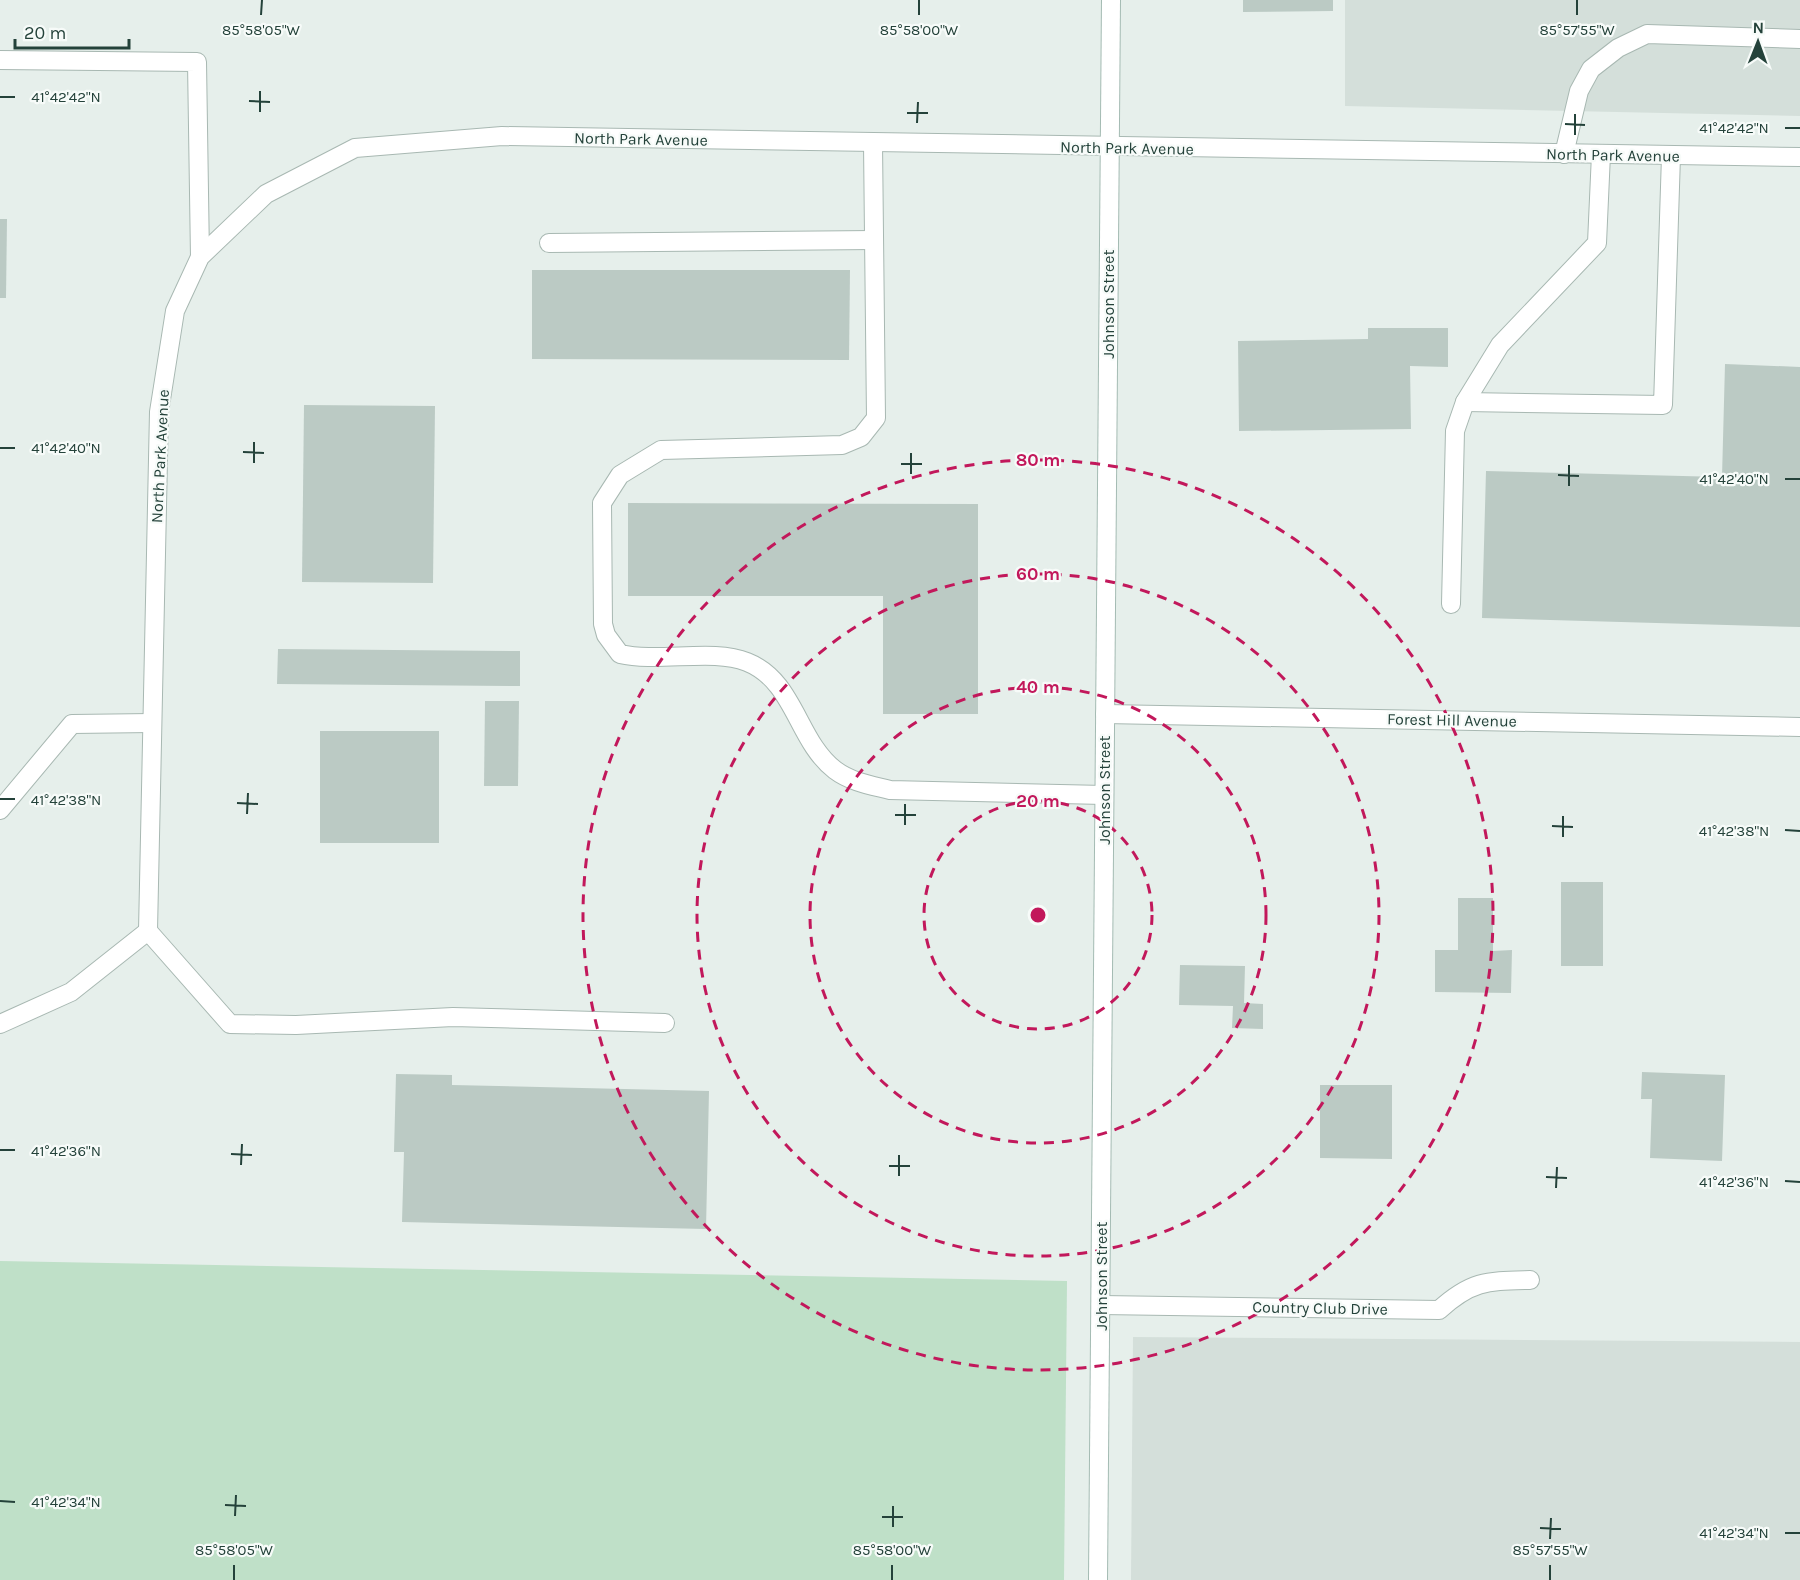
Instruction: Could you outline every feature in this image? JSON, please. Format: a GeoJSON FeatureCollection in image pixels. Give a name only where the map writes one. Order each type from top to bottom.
{"type":"FeatureCollection","features":[{"type":"Feature","properties":{"kind":"street","name":"Johnson Street"},"geometry":{"type":"LineString","coordinates":[[1098,1580],[1111,0]]}},
{"type":"Feature","properties":{"kind":"street"},"geometry":{"type":"LineString","coordinates":[[1564,154],[1579,91],[1591,69],[1618,48],[1647,34],[1800,39]]}},
{"type":"Feature","properties":{"kind":"street"},"geometry":{"type":"LineString","coordinates":[[0,60],[197,62],[200,257]]}},
{"type":"Feature","properties":{"kind":"street","name":"North Park Avenue"},"geometry":{"type":"LineString","coordinates":[[148,931],[159,412],[175,311],[200,257],[266,194],[354,148],[501,136],[1109,148],[1800,157]]}},
{"type":"Feature","properties":{"kind":"street"},"geometry":{"type":"LineString","coordinates":[[873,144],[876,418],[861,436],[842,445],[661,450],[620,475],[602,503],[603,624],[606,635],[620,654],[638,658],[726,657],[748,662],[781,687],[821,757],[835,770],[855,782],[890,790],[1104,795]]}},
{"type":"Feature","properties":{"kind":"street"},"geometry":{"type":"LineString","coordinates":[[1451,604],[1455,431],[1465,402],[1500,345],[1596,243],[1601,154]]}},
{"type":"Feature","properties":{"kind":"street"},"geometry":{"type":"LineString","coordinates":[[1465,402],[1663,405],[1671,156]]}},
{"type":"Feature","properties":{"kind":"street"},"geometry":{"type":"LineString","coordinates":[[549,243],[874,240]]}},
{"type":"Feature","properties":{"kind":"street","name":"Forest Hill Avenue"},"geometry":{"type":"LineString","coordinates":[[1105,714],[1800,727]]}},
{"type":"Feature","properties":{"kind":"street"},"geometry":{"type":"LineString","coordinates":[[0,810],[72,724],[152,723]]}},
{"type":"Feature","properties":{"kind":"street"},"geometry":{"type":"LineString","coordinates":[[0,1024],[71,992],[148,931],[230,1024],[296,1025],[453,1017],[665,1023]]}},
{"type":"Feature","properties":{"kind":"street","name":"Country Club Drive"},"geometry":{"type":"LineString","coordinates":[[1101,1305],[1439,1310],[1457,1294],[1486,1281],[1530,1280]]}},
{"type":"Feature","properties":{"kind":"shaded area"},"geometry":{"type":"Polygon","coordinates":[[[1345,0],[1800,0],[1800,116],[1345,106],[1345,0]]]}},
{"type":"Feature","properties":{"kind":"shaded area"},"geometry":{"type":"Polygon","coordinates":[[[1133,1337],[1800,1342],[1800,1580],[1131,1580],[1133,1337]]]}},
{"type":"Feature","properties":{"kind":"green space"},"geometry":{"type":"Polygon","coordinates":[[[0,1261],[1067,1281],[1064,1580],[0,1580],[0,1261]]]}},
{"type":"Feature","properties":{"kind":"building"},"geometry":{"type":"Polygon","coordinates":[[[1243,0],[1333,0],[1333,11],[1243,12],[1243,0]]]}},
{"type":"Feature","properties":{"kind":"building"},"geometry":{"type":"Polygon","coordinates":[[[0,219],[7,219],[6,298],[0,298],[0,219]]]}},
{"type":"Feature","properties":{"kind":"building"},"geometry":{"type":"Polygon","coordinates":[[[532,270],[850,270],[849,360],[532,359],[532,270]]]}},
{"type":"Feature","properties":{"kind":"building"},"geometry":{"type":"Polygon","coordinates":[[[1368,328],[1448,328],[1448,367],[1410,366],[1411,429],[1239,431],[1238,341],[1368,339],[1368,328]]]}},
{"type":"Feature","properties":{"kind":"building"},"geometry":{"type":"Polygon","coordinates":[[[1725,364],[1800,367],[1800,627],[1482,618],[1486,471],[1722,477],[1725,364]]]}},
{"type":"Feature","properties":{"kind":"building"},"geometry":{"type":"Polygon","coordinates":[[[304,405],[435,406],[433,583],[302,582],[304,405]]]}},
{"type":"Feature","properties":{"kind":"building"},"geometry":{"type":"Polygon","coordinates":[[[628,503],[978,504],[978,714],[883,714],[883,596],[628,596],[628,503]]]}},
{"type":"Feature","properties":{"kind":"building"},"geometry":{"type":"Polygon","coordinates":[[[278,649],[520,651],[520,686],[277,684],[278,649]]]}},
{"type":"Feature","properties":{"kind":"building"},"geometry":{"type":"Polygon","coordinates":[[[485,701],[519,701],[518,786],[484,786],[485,701]]]}},
{"type":"Feature","properties":{"kind":"building"},"geometry":{"type":"Polygon","coordinates":[[[320,731],[439,731],[439,843],[320,843],[320,731]]]}},
{"type":"Feature","properties":{"kind":"building"},"geometry":{"type":"Polygon","coordinates":[[[1561,882],[1603,882],[1603,966],[1561,966],[1561,882]]]}},
{"type":"Feature","properties":{"kind":"building"},"geometry":{"type":"Polygon","coordinates":[[[1458,898],[1493,898],[1493,951],[1512,950],[1511,993],[1435,992],[1435,950],[1458,950],[1458,898]]]}},
{"type":"Feature","properties":{"kind":"building"},"geometry":{"type":"Polygon","coordinates":[[[1180,965],[1245,966],[1244,1003],[1263,1004],[1263,1029],[1232,1028],[1233,1006],[1179,1005],[1180,965]]]}},
{"type":"Feature","properties":{"kind":"building"},"geometry":{"type":"Polygon","coordinates":[[[1642,1072],[1725,1075],[1722,1161],[1650,1158],[1652,1099],[1641,1099],[1642,1072]]]}},
{"type":"Feature","properties":{"kind":"building"},"geometry":{"type":"Polygon","coordinates":[[[396,1074],[452,1075],[452,1085],[709,1091],[706,1229],[402,1222],[404,1152],[394,1152],[396,1074]]]}},
{"type":"Feature","properties":{"kind":"building"},"geometry":{"type":"Polygon","coordinates":[[[1320,1085],[1392,1085],[1392,1159],[1320,1158],[1320,1085]]]}}]}
